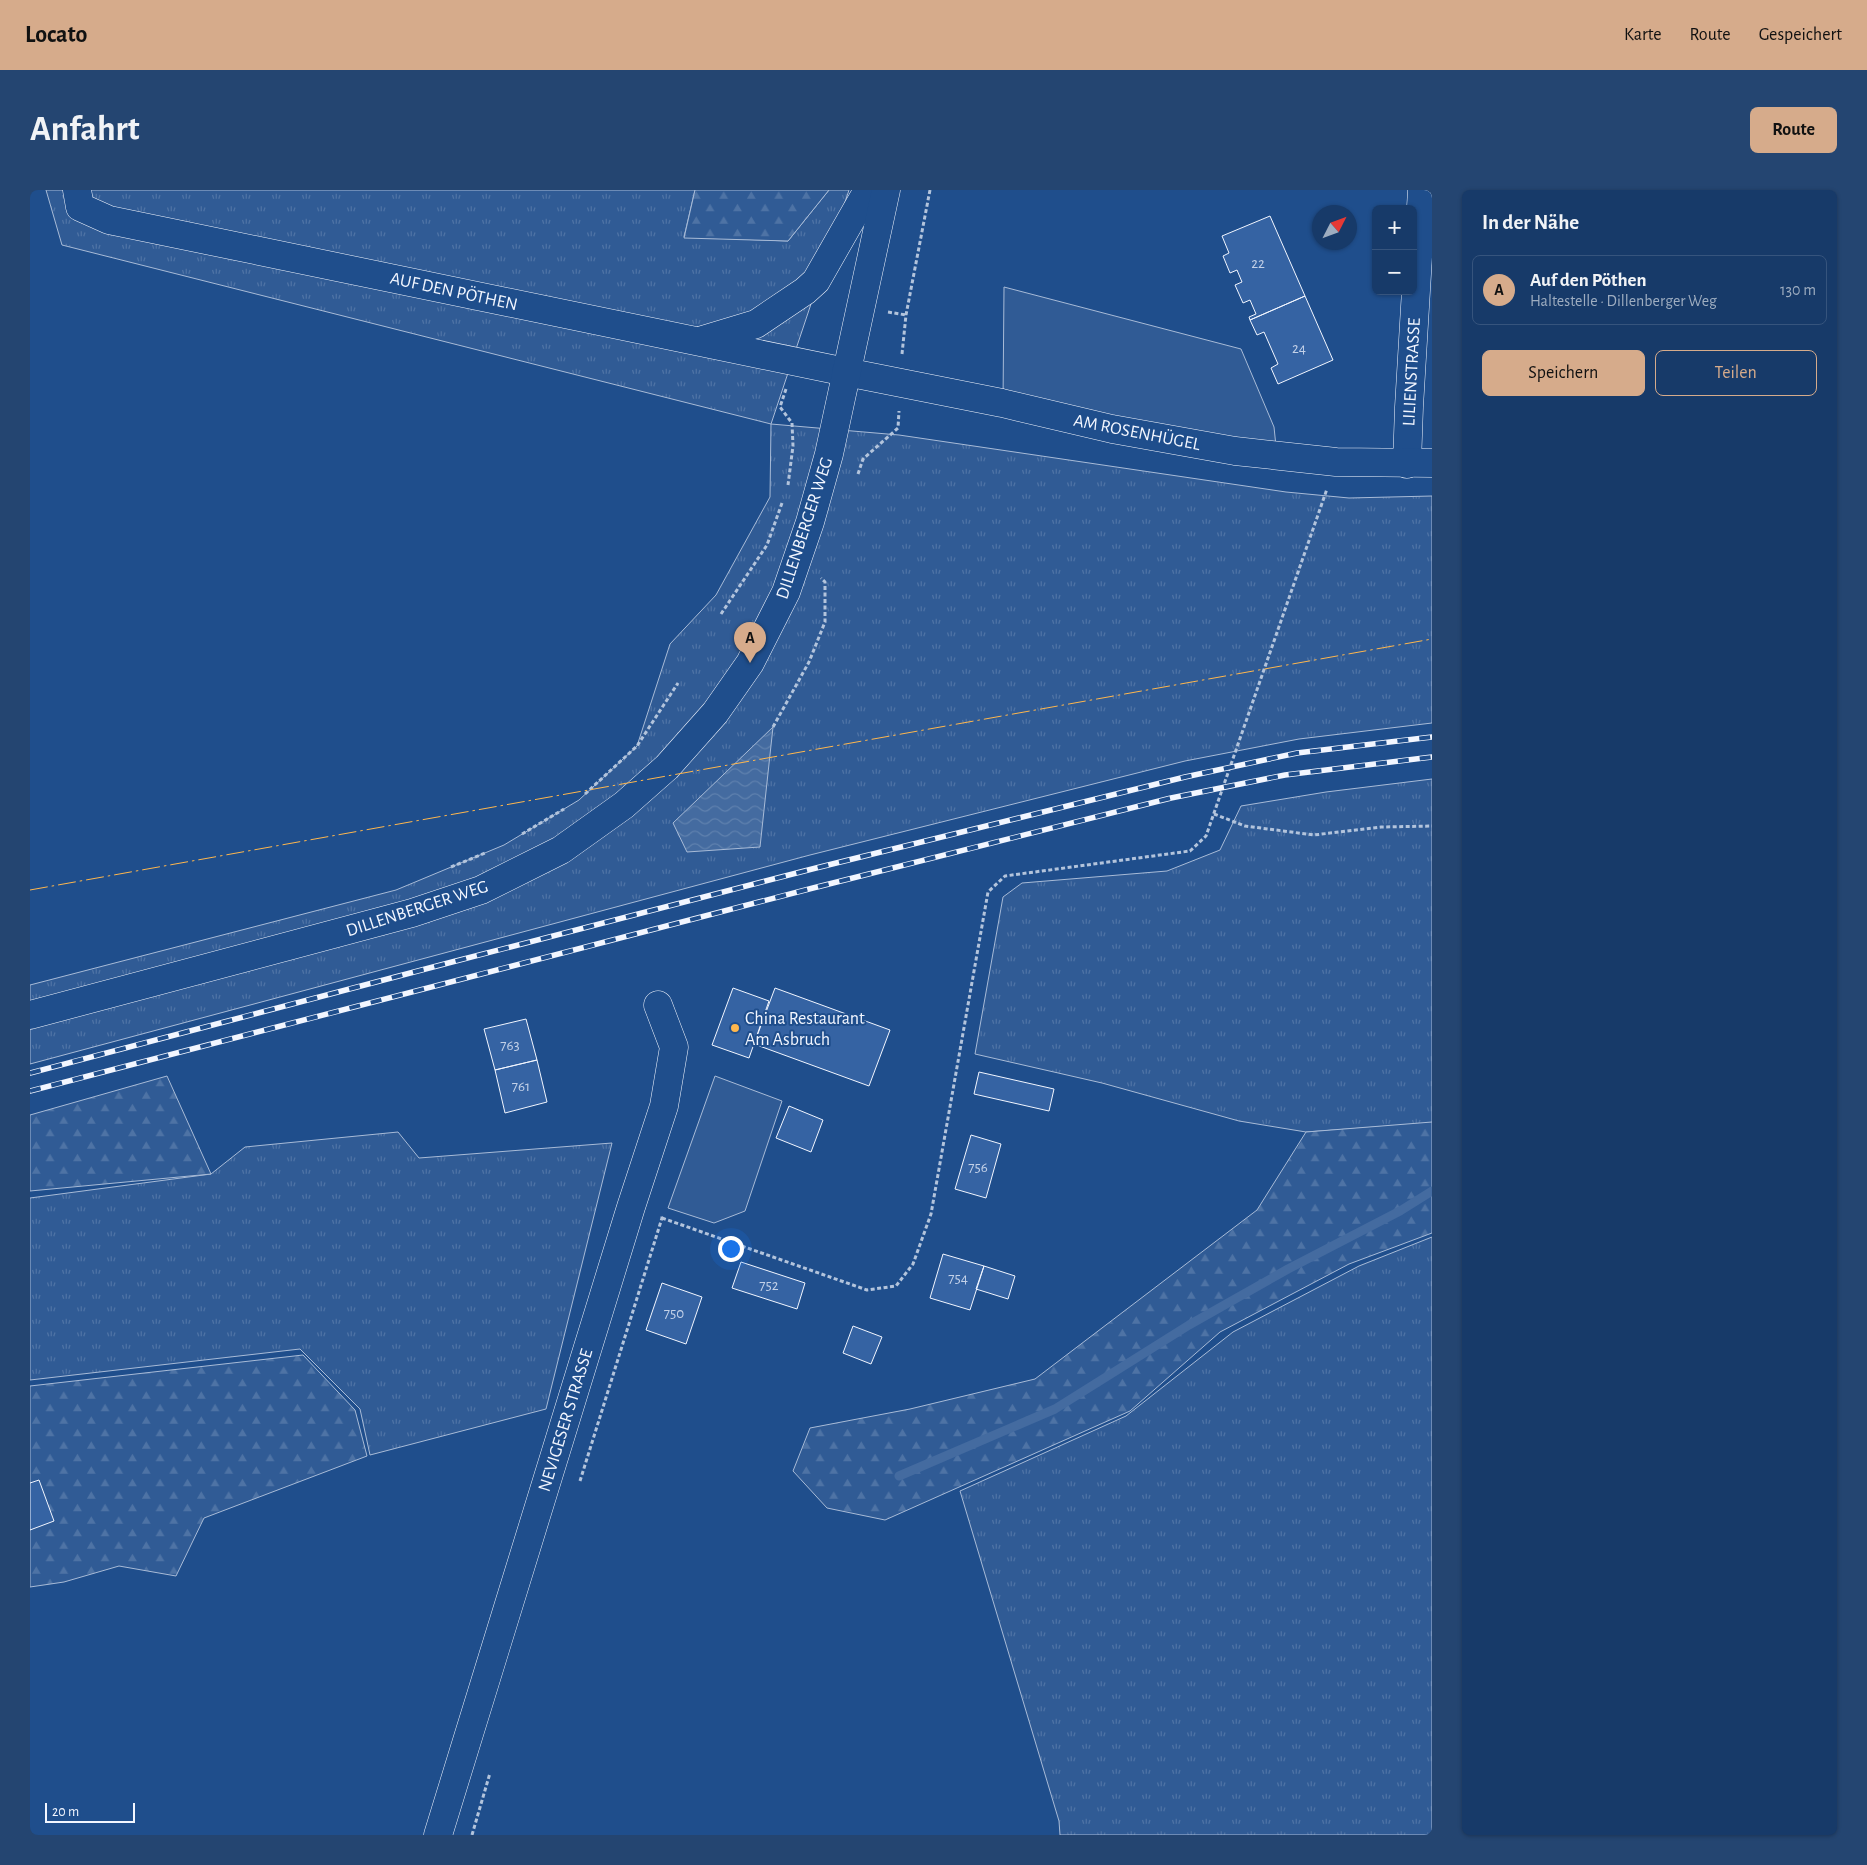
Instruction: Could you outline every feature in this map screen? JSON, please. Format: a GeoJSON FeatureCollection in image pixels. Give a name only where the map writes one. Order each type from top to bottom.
{"type":"FeatureCollection","features":[{"type":"Feature","properties":{"kind":"street","name":"AUF DEN PÖTHEN"},"geometry":{"type":"LineString","coordinates":[[77,190],[80,207],[110,220],[846,372]]}},
{"type":"Feature","properties":{"kind":"street"},"geometry":{"type":"LineString","coordinates":[[699,341],[756,324],[805,291],[816,281],[868,190]]}},
{"type":"Feature","properties":{"kind":"street","name":"DILLENBERGER WEG"},"geometry":{"type":"LineString","coordinates":[[30,1015],[412,913],[481,890],[561,850],[624,805],[668,767],[715,713],[750,663],[786,592],[810,522],[829,454],[886,190]]}},
{"type":"Feature","properties":{"kind":"street","name":"LILIENSTRASSE"},"geometry":{"type":"LineString","coordinates":[[1420,464],[1408,408],[1422,190]]}},
{"type":"Feature","properties":{"kind":"street","name":"AM ROSENHÜGEL"},"geometry":{"type":"LineString","coordinates":[[846,372],[1002,403],[1112,429],[1235,450],[1336,462],[1420,464]]}},
{"type":"Feature","properties":{"kind":"street","name":"NEVIGESER STRASSE"},"geometry":{"type":"LineString","coordinates":[[438,1835],[628,1216],[664,1106],[674,1047],[658,1005]]}},
{"type":"Feature","properties":{"kind":"path"},"geometry":{"type":"LineString","coordinates":[[858,474],[863,459],[898,428],[906,315],[930,190]]}},
{"type":"Feature","properties":{"kind":"path"},"geometry":{"type":"LineString","coordinates":[[787,493],[793,446]]}},
{"type":"Feature","properties":{"kind":"path"},"geometry":{"type":"LineString","coordinates":[[662,1218],[867,1290],[896,1286],[913,1264],[931,1214],[988,892],[1005,876],[1190,851],[1206,836],[1336,462]]}},
{"type":"Feature","properties":{"kind":"path"},"geometry":{"type":"LineString","coordinates":[[721,614],[766,545],[783,501]]}},
{"type":"Feature","properties":{"kind":"path"},"geometry":{"type":"LineString","coordinates":[[773,727],[809,662],[825,622],[825,582],[798,557]]}},
{"type":"Feature","properties":{"kind":"path"},"geometry":{"type":"LineString","coordinates":[[579,800],[637,746],[678,683]]}},
{"type":"Feature","properties":{"kind":"path"},"geometry":{"type":"LineString","coordinates":[[521,835],[570,805]]}},
{"type":"Feature","properties":{"kind":"path"},"geometry":{"type":"LineString","coordinates":[[1214,814],[1245,826],[1314,835],[1381,828],[1432,826]]}},
{"type":"Feature","properties":{"kind":"path"},"geometry":{"type":"LineString","coordinates":[[450,867],[486,852]]}},
{"type":"Feature","properties":{"kind":"green space"},"geometry":{"type":"Polygon","coordinates":[[[46,190],[695,190],[684,237],[788,241],[829,190],[849,190],[771,424],[62,245],[46,190]]]}},
{"type":"Feature","properties":{"kind":"green space"},"geometry":{"type":"Polygon","coordinates":[[[695,190],[829,190],[788,241],[684,238],[695,190]]]}},
{"type":"Feature","properties":{"kind":"green space"},"geometry":{"type":"Polygon","coordinates":[[[771,424],[899,435],[1286,492],[1349,498],[1432,496],[1432,723],[1299,739],[1185,761],[810,855],[30,1064],[30,985],[396,890],[504,845],[579,800],[637,746],[670,644],[716,595],[770,497],[771,424]]]}},
{"type":"Feature","properties":{"kind":"green space"},"geometry":{"type":"Polygon","coordinates":[[[1432,779],[1432,1123],[1306,1132],[1239,1121],[1102,1083],[975,1054],[1003,897],[1022,883],[1167,871],[1220,850],[1241,806],[1326,792],[1432,779]]]}},
{"type":"Feature","properties":{"kind":"green space"},"geometry":{"type":"Polygon","coordinates":[[[167,1076],[211,1174],[30,1191],[30,1115],[167,1076]]]}},
{"type":"Feature","properties":{"kind":"green space"},"geometry":{"type":"Polygon","coordinates":[[[1432,1122],[1432,1233],[1349,1264],[1220,1332],[1130,1411],[885,1520],[827,1508],[793,1471],[810,1428],[910,1409],[1035,1379],[1257,1210],[1306,1132],[1432,1122]]]}},
{"type":"Feature","properties":{"kind":"green space"},"geometry":{"type":"Polygon","coordinates":[[[398,1132],[419,1158],[612,1143],[546,1409],[370,1455],[360,1409],[300,1349],[30,1380],[30,1198],[211,1174],[245,1147],[398,1132]]]}},
{"type":"Feature","properties":{"kind":"green space"},"geometry":{"type":"Polygon","coordinates":[[[1432,1237],[1432,1835],[1060,1835],[1059,1821],[960,1491],[1126,1416],[1233,1332],[1359,1266],[1432,1237]]]}},
{"type":"Feature","properties":{"kind":"green space"},"geometry":{"type":"Polygon","coordinates":[[[303,1355],[355,1410],[367,1456],[204,1518],[176,1576],[119,1566],[64,1582],[30,1587],[30,1386],[303,1355]]]}},
{"type":"Feature","properties":{"kind":"shaded area"},"geometry":{"type":"Polygon","coordinates":[[[1004,287],[1241,349],[1274,427],[1277,456],[1003,403],[1004,287]]]}},
{"type":"Feature","properties":{"kind":"shaded area"},"geometry":{"type":"Polygon","coordinates":[[[715,1076],[782,1101],[745,1211],[714,1223],[668,1208],[715,1076]]]}},
{"type":"Feature","properties":{"kind":"water"},"geometry":{"type":"Polygon","coordinates":[[[773,727],[760,847],[687,852],[673,823],[773,727]]]}},
{"type":"Feature","properties":{"kind":"building"},"geometry":{"type":"Polygon","coordinates":[[[1270,216],[1305,296],[1250,320],[1249,317],[1256,314],[1250,300],[1243,303],[1235,285],[1242,282],[1237,270],[1230,273],[1223,256],[1229,253],[1222,236],[1270,216]]]}},
{"type":"Feature","properties":{"kind":"building"},"geometry":{"type":"Polygon","coordinates":[[[1305,296],[1333,360],[1278,384],[1271,368],[1278,364],[1264,332],[1257,335],[1250,320],[1305,296]]]}},
{"type":"Feature","properties":{"kind":"building"},"geometry":{"type":"Polygon","coordinates":[[[733,988],[769,1001],[749,1058],[712,1045],[733,988]]]}},
{"type":"Feature","properties":{"kind":"building"},"geometry":{"type":"Polygon","coordinates":[[[775,988],[890,1030],[869,1086],[754,1044],[775,988]]]}},
{"type":"Feature","properties":{"kind":"building"},"geometry":{"type":"Polygon","coordinates":[[[526,1019],[537,1060],[495,1070],[484,1029],[526,1019]]]}},
{"type":"Feature","properties":{"kind":"building"},"geometry":{"type":"Polygon","coordinates":[[[537,1060],[547,1102],[505,1113],[495,1070],[537,1060]]]}},
{"type":"Feature","properties":{"kind":"building"},"geometry":{"type":"Polygon","coordinates":[[[979,1072],[1054,1089],[1049,1111],[974,1094],[979,1072]]]}},
{"type":"Feature","properties":{"kind":"building"},"geometry":{"type":"Polygon","coordinates":[[[789,1106],[823,1120],[811,1152],[776,1138],[789,1106]]]}},
{"type":"Feature","properties":{"kind":"building"},"geometry":{"type":"Polygon","coordinates":[[[971,1135],[1001,1144],[986,1198],[955,1189],[971,1135]]]}},
{"type":"Feature","properties":{"kind":"building"},"geometry":{"type":"Polygon","coordinates":[[[943,1254],[984,1266],[970,1310],[930,1298],[943,1254]]]}},
{"type":"Feature","properties":{"kind":"building"},"geometry":{"type":"Polygon","coordinates":[[[741,1262],[805,1283],[797,1309],[732,1288],[741,1262]]]}},
{"type":"Feature","properties":{"kind":"building"},"geometry":{"type":"Polygon","coordinates":[[[984,1266],[1015,1276],[1008,1299],[976,1289],[984,1266]]]}},
{"type":"Feature","properties":{"kind":"building"},"geometry":{"type":"Polygon","coordinates":[[[662,1283],[702,1297],[686,1344],[646,1330],[662,1283]]]}},
{"type":"Feature","properties":{"kind":"building"},"geometry":{"type":"Polygon","coordinates":[[[853,1326],[882,1337],[871,1364],[843,1353],[853,1326]]]}},
{"type":"Feature","properties":{"kind":"building"},"geometry":{"type":"Polygon","coordinates":[[[39,1480],[54,1521],[30,1530],[30,1483],[39,1480]]]}},
{"type":"Feature","properties":{"kind":"waterway"},"geometry":{"type":"LineString","coordinates":[[899,1476],[1055,1409],[1189,1325],[1288,1269],[1400,1211],[1432,1191]]}},
{"type":"Feature","properties":{"kind":"railway"},"geometry":{"type":"LineString","coordinates":[[30,1073],[816,868],[1185,777],[1297,753],[1432,737]]}},
{"type":"Feature","properties":{"kind":"railway"},"geometry":{"type":"LineString","coordinates":[[30,1091],[813,888],[1171,798],[1285,775],[1432,757]]}},
{"type":"Feature","properties":{"kind":"power"},"geometry":{"type":"LineString","coordinates":[[30,890],[1432,639]]}},
{"type":"Feature","properties":{"kind":"place","name":"Auf den Pöthen"},"geometry":{"type":"Point","coordinates":[750,663]}},
{"type":"Feature","properties":{"kind":"place","name":"China Restaurant Am Asbruch"},"geometry":{"type":"Point","coordinates":[735,1028]}}]}
